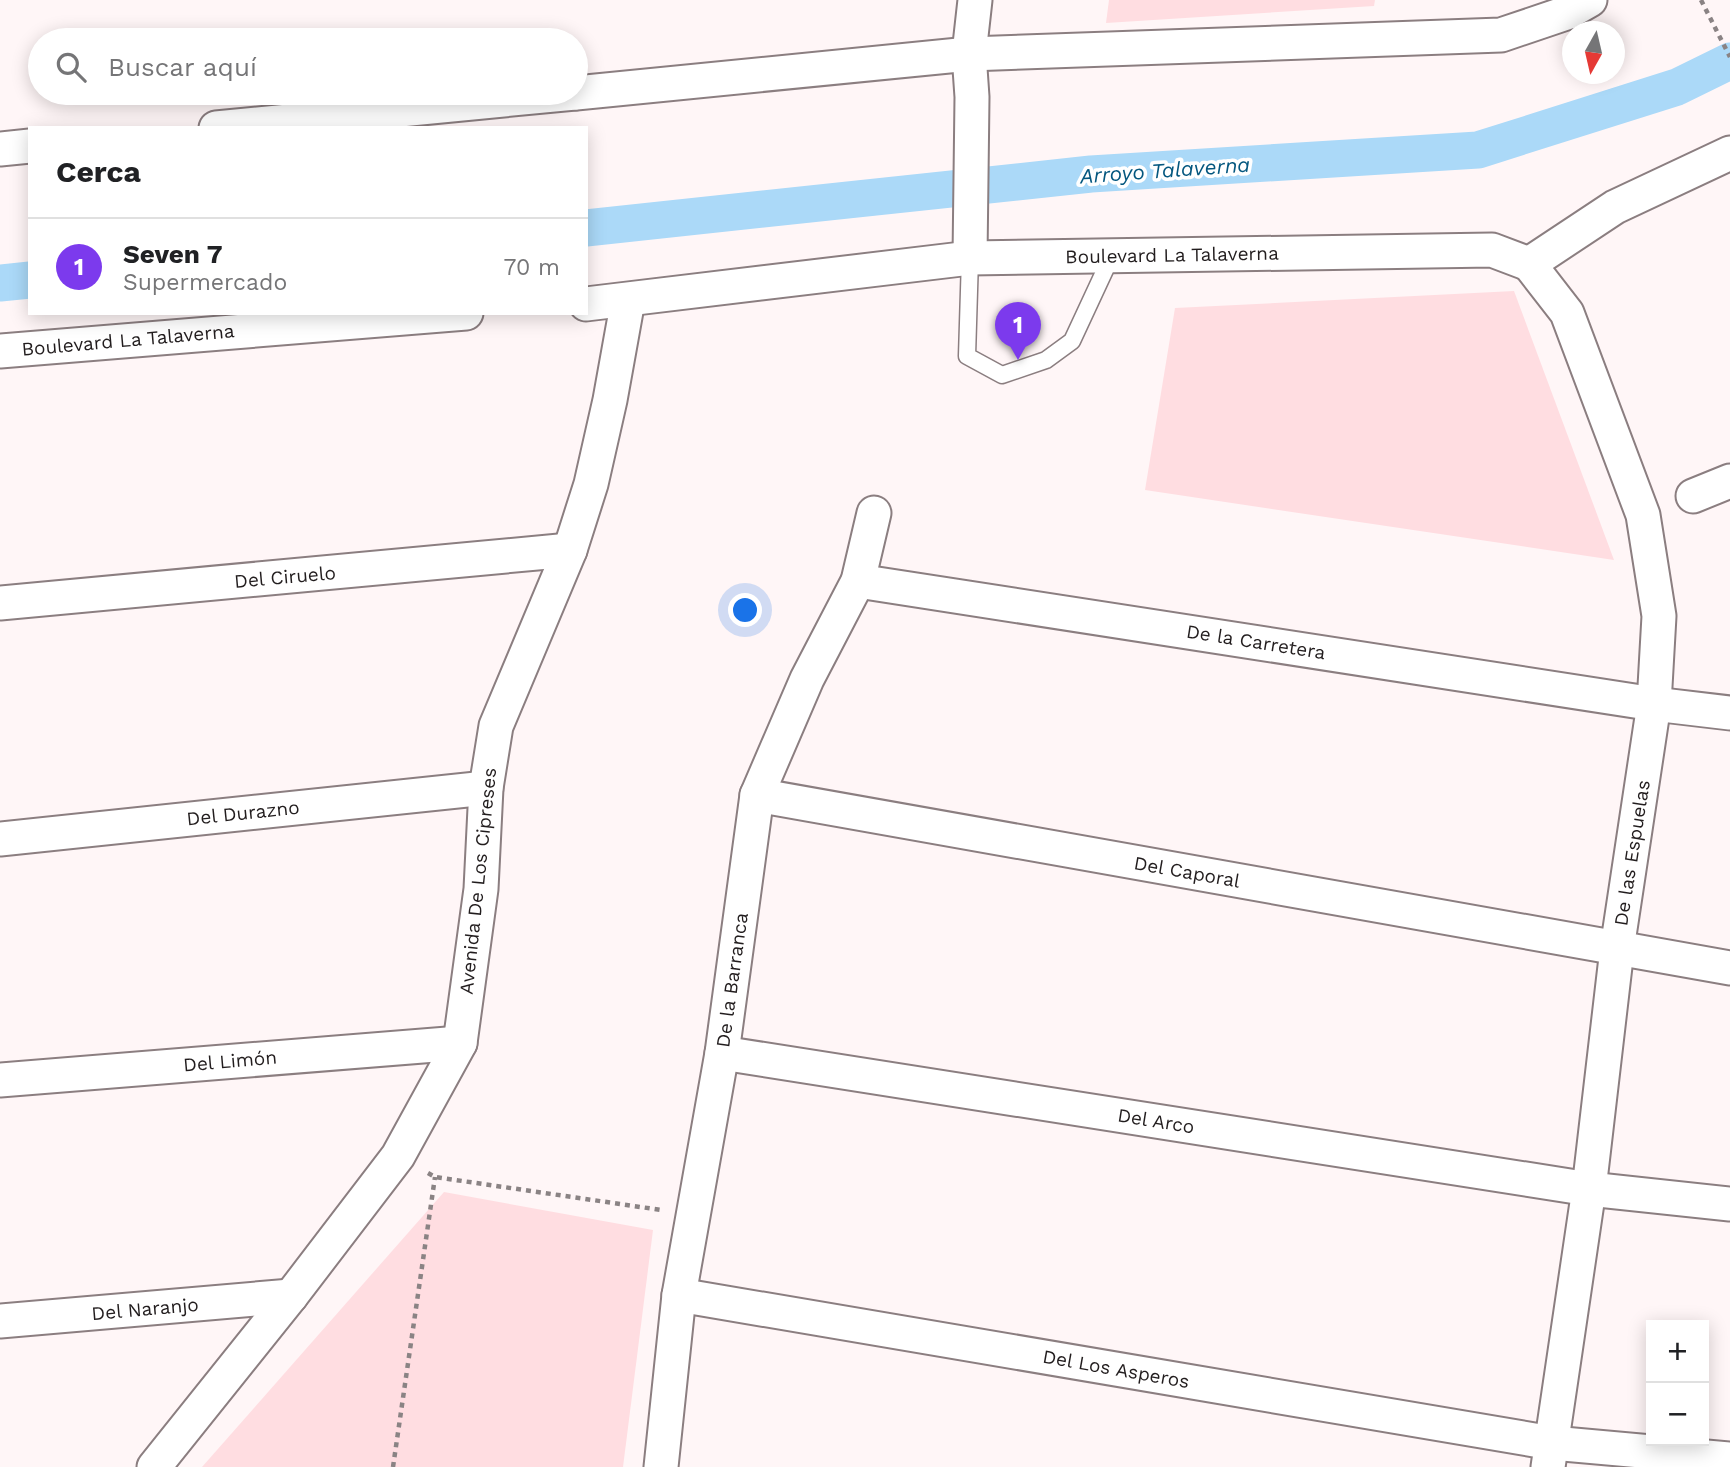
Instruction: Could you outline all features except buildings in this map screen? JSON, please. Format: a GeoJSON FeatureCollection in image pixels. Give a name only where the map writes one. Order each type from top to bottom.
{"type":"FeatureCollection","features":[{"type":"Feature","properties":{"kind":"street"},"geometry":{"type":"LineString","coordinates":[[970,258],[972,97],[969,54],[975,0]]}},
{"type":"Feature","properties":{"kind":"street"},"geometry":{"type":"LineString","coordinates":[[588,92],[969,54],[1501,35],[1569,12],[1590,0]]}},
{"type":"Feature","properties":{"kind":"street"},"geometry":{"type":"LineString","coordinates":[[237,126],[452,105]]}},
{"type":"Feature","properties":{"kind":"street"},"geometry":{"type":"LineString","coordinates":[[0,149],[28,146]]}},
{"type":"Feature","properties":{"kind":"street"},"geometry":{"type":"LineString","coordinates":[[1529,264],[1615,207],[1730,153]]}},
{"type":"Feature","properties":{"kind":"street","name":"Boulevard La Talaverna"},"geometry":{"type":"LineString","coordinates":[[588,304],[970,258],[1492,250],[1529,264]]}},
{"type":"Feature","properties":{"kind":"street","name":"De las Espuelas"},"geometry":{"type":"LineString","coordinates":[[1529,264],[1567,313],[1643,515],[1659,616],[1654,704],[1617,949],[1589,1189],[1550,1455]]}},
{"type":"Feature","properties":{"kind":"street","name":"Avenida De Los Cipreses"},"geometry":{"type":"LineString","coordinates":[[154,1467],[291,1296],[398,1156],[460,1042],[481,889],[486,788],[496,726],[570,550],[594,472],[628,300]]}},
{"type":"Feature","properties":{"kind":"street","name":"Boulevard La Talaverna"},"geometry":{"type":"LineString","coordinates":[[0,351],[441,315]]}},
{"type":"Feature","properties":{"kind":"street"},"geometry":{"type":"LineString","coordinates":[[1693,496],[1730,481]]}},
{"type":"Feature","properties":{"kind":"street","name":"De la Barranca"},"geometry":{"type":"LineString","coordinates":[[661,1467],[679,1295],[722,1053],[757,795],[807,679],[858,581],[874,513]]}},
{"type":"Feature","properties":{"kind":"street","name":"Del Ciruelo"},"geometry":{"type":"LineString","coordinates":[[0,603],[570,550]]}},
{"type":"Feature","properties":{"kind":"street","name":"De la Carretera"},"geometry":{"type":"LineString","coordinates":[[858,581],[1654,704]]}},
{"type":"Feature","properties":{"kind":"street"},"geometry":{"type":"LineString","coordinates":[[1654,704],[1730,713]]}},
{"type":"Feature","properties":{"kind":"street","name":"Del Durazno"},"geometry":{"type":"LineString","coordinates":[[0,839],[486,788]]}},
{"type":"Feature","properties":{"kind":"street","name":"Del Caporal"},"geometry":{"type":"LineString","coordinates":[[757,795],[1617,949]]}},
{"type":"Feature","properties":{"kind":"street"},"geometry":{"type":"LineString","coordinates":[[1617,949],[1730,968]]}},
{"type":"Feature","properties":{"kind":"street","name":"Del Limón"},"geometry":{"type":"LineString","coordinates":[[0,1080],[460,1042]]}},
{"type":"Feature","properties":{"kind":"street","name":"Del Arco"},"geometry":{"type":"LineString","coordinates":[[722,1053],[1589,1189],[1730,1204]]}},
{"type":"Feature","properties":{"kind":"street","name":"Del Los Asperos"},"geometry":{"type":"LineString","coordinates":[[679,1295],[1550,1455],[1730,1459]]}},
{"type":"Feature","properties":{"kind":"street","name":"Del Naranjo"},"geometry":{"type":"LineString","coordinates":[[0,1321],[291,1296]]}},
{"type":"Feature","properties":{"kind":"lane"},"geometry":{"type":"LineString","coordinates":[[970,258],[967,356],[1002,375],[1046,360],[1072,341],[1112,255]]}},
{"type":"Feature","properties":{"kind":"path"},"geometry":{"type":"LineString","coordinates":[[1700,0],[1730,57]]}},
{"type":"Feature","properties":{"kind":"path"},"geometry":{"type":"LineString","coordinates":[[398,1156],[435,1177],[693,1214]]}},
{"type":"Feature","properties":{"kind":"path"},"geometry":{"type":"LineString","coordinates":[[393,1467],[435,1177]]}},
{"type":"Feature","properties":{"kind":"shaded area"},"geometry":{"type":"Polygon","coordinates":[[[1109,0],[1375,0],[1374,6],[1106,23],[1109,0]]]}},
{"type":"Feature","properties":{"kind":"shaded area"},"geometry":{"type":"Polygon","coordinates":[[[1514,291],[1614,560],[1145,490],[1175,308],[1514,291]]]}},
{"type":"Feature","properties":{"kind":"shaded area"},"geometry":{"type":"Polygon","coordinates":[[[444,1192],[653,1230],[623,1467],[202,1467],[444,1192]]]}},
{"type":"Feature","properties":{"kind":"waterway","name":"Arroyo Talaverna"},"geometry":{"type":"LineString","coordinates":[[588,228],[1091,174],[1478,150],[1677,87],[1730,61]]}},
{"type":"Feature","properties":{"kind":"waterway","name":"Arroyo Talaverna"},"geometry":{"type":"LineString","coordinates":[[0,283],[28,280]]}},
{"type":"Feature","properties":{"kind":"place","name":"Seven 7"},"geometry":{"type":"Point","coordinates":[1018,360]}}]}
